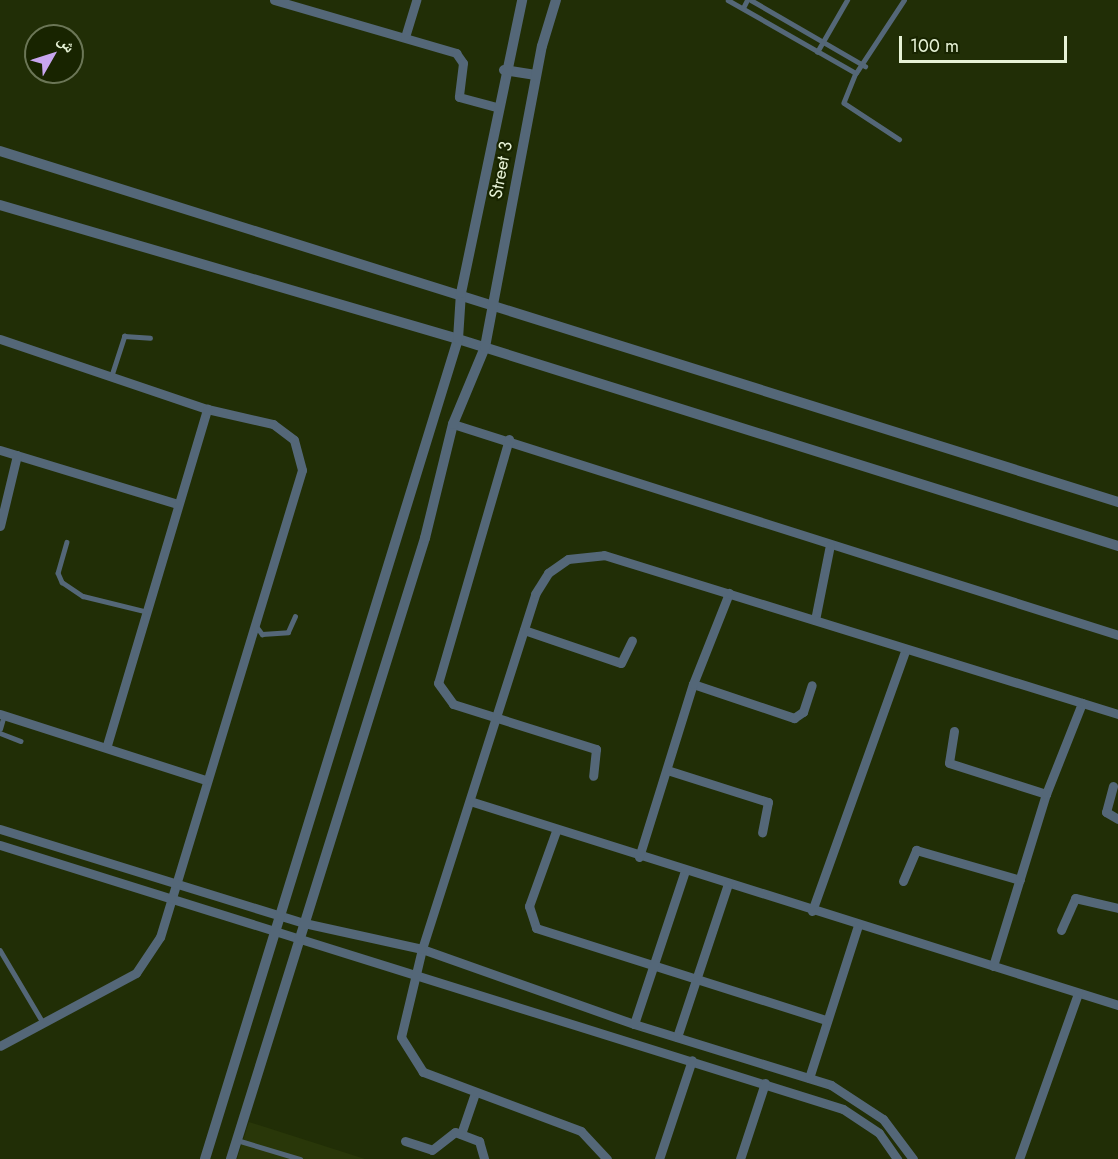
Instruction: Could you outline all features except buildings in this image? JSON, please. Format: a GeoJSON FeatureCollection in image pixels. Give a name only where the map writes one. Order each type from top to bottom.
{"type":"FeatureCollection","features":[{"type":"Feature","properties":{"kind":"street"},"geometry":{"type":"LineString","coordinates":[[274,0],[456,53],[464,63],[459,98],[497,107]]}},
{"type":"Feature","properties":{"kind":"street"},"geometry":{"type":"LineString","coordinates":[[405,37],[416,0]]}},
{"type":"Feature","properties":{"kind":"street","name":"Street 3"},"geometry":{"type":"LineString","coordinates":[[205,1159],[458,339],[461,293],[504,70],[522,0]]}},
{"type":"Feature","properties":{"kind":"street","name":"Street 3"},"geometry":{"type":"LineString","coordinates":[[231,1159],[296,940],[304,922],[425,538],[453,424],[485,347],[536,75],[556,0]]}},
{"type":"Feature","properties":{"kind":"street"},"geometry":{"type":"LineString","coordinates":[[504,70],[536,75]]}},
{"type":"Feature","properties":{"kind":"street"},"geometry":{"type":"LineString","coordinates":[[0,151],[492,302],[1118,502]]}},
{"type":"Feature","properties":{"kind":"street"},"geometry":{"type":"LineString","coordinates":[[0,205],[485,347],[1118,546]]}},
{"type":"Feature","properties":{"kind":"street"},"geometry":{"type":"LineString","coordinates":[[0,339],[112,374],[207,409],[283,429],[301,454],[299,487],[256,627],[204,780],[160,937],[136,973],[0,1046]]}},
{"type":"Feature","properties":{"kind":"street"},"geometry":{"type":"LineString","coordinates":[[107,745],[144,611],[207,409]]}},
{"type":"Feature","properties":{"kind":"street"},"geometry":{"type":"LineString","coordinates":[[453,424],[509,439],[830,545],[1118,635]]}},
{"type":"Feature","properties":{"kind":"street"},"geometry":{"type":"LineString","coordinates":[[509,439],[439,674],[441,692],[453,704],[497,720],[596,749],[593,776]]}},
{"type":"Feature","properties":{"kind":"street"},"geometry":{"type":"LineString","coordinates":[[0,450],[178,504]]}},
{"type":"Feature","properties":{"kind":"street"},"geometry":{"type":"LineString","coordinates":[[0,526],[17,455]]}},
{"type":"Feature","properties":{"kind":"street"},"geometry":{"type":"LineString","coordinates":[[815,620],[830,545]]}},
{"type":"Feature","properties":{"kind":"street"},"geometry":{"type":"LineString","coordinates":[[607,1159],[581,1131],[423,1072],[405,1051],[401,1024],[415,971],[473,802],[540,583],[557,566],[580,555],[604,555],[1118,714]]}},
{"type":"Feature","properties":{"kind":"street"},"geometry":{"type":"LineString","coordinates":[[639,857],[693,684],[729,593]]}},
{"type":"Feature","properties":{"kind":"street"},"geometry":{"type":"LineString","coordinates":[[524,630],[621,663],[633,640]]}},
{"type":"Feature","properties":{"kind":"street"},"geometry":{"type":"LineString","coordinates":[[812,910],[906,648]]}},
{"type":"Feature","properties":{"kind":"street"},"geometry":{"type":"LineString","coordinates":[[693,684],[794,718],[803,712],[812,685]]}},
{"type":"Feature","properties":{"kind":"street"},"geometry":{"type":"LineString","coordinates":[[993,966],[1046,794],[1082,703]]}},
{"type":"Feature","properties":{"kind":"street"},"geometry":{"type":"LineString","coordinates":[[2,714],[107,745],[204,780]]}},
{"type":"Feature","properties":{"kind":"street"},"geometry":{"type":"LineString","coordinates":[[954,731],[949,763],[1046,794]]}},
{"type":"Feature","properties":{"kind":"street"},"geometry":{"type":"LineString","coordinates":[[667,770],[768,802],[762,832]]}},
{"type":"Feature","properties":{"kind":"street"},"geometry":{"type":"LineString","coordinates":[[1113,786],[1106,812],[1118,819]]}},
{"type":"Feature","properties":{"kind":"street"},"geometry":{"type":"LineString","coordinates":[[473,802],[556,831],[1118,1005]]}},
{"type":"Feature","properties":{"kind":"street"},"geometry":{"type":"LineString","coordinates":[[0,829],[304,922],[422,949],[634,1024],[809,1078],[855,1096],[883,1119],[913,1159]]}},
{"type":"Feature","properties":{"kind":"street"},"geometry":{"type":"LineString","coordinates":[[556,831],[531,898],[531,922],[543,932],[826,1020]]}},
{"type":"Feature","properties":{"kind":"street"},"geometry":{"type":"LineString","coordinates":[[0,845],[172,898],[275,934],[415,971],[843,1108],[879,1133],[897,1159]]}},
{"type":"Feature","properties":{"kind":"street"},"geometry":{"type":"LineString","coordinates":[[903,881],[916,850],[1020,880]]}},
{"type":"Feature","properties":{"kind":"street"},"geometry":{"type":"LineString","coordinates":[[634,1024],[685,871]]}},
{"type":"Feature","properties":{"kind":"street"},"geometry":{"type":"LineString","coordinates":[[677,1037],[728,884]]}},
{"type":"Feature","properties":{"kind":"street"},"geometry":{"type":"LineString","coordinates":[[1061,930],[1075,898],[1118,908]]}},
{"type":"Feature","properties":{"kind":"street"},"geometry":{"type":"LineString","coordinates":[[809,1078],[858,925]]}},
{"type":"Feature","properties":{"kind":"street"},"geometry":{"type":"LineString","coordinates":[[1019,1159],[1078,993]]}},
{"type":"Feature","properties":{"kind":"street"},"geometry":{"type":"LineString","coordinates":[[660,1159],[692,1060]]}},
{"type":"Feature","properties":{"kind":"street"},"geometry":{"type":"LineString","coordinates":[[740,1159],[765,1083]]}},
{"type":"Feature","properties":{"kind":"street"},"geometry":{"type":"LineString","coordinates":[[461,1134],[475,1093]]}},
{"type":"Feature","properties":{"kind":"street"},"geometry":{"type":"LineString","coordinates":[[405,1142],[432,1150],[450,1132],[461,1134],[479,1141],[484,1159]]}},
{"type":"Feature","properties":{"kind":"lane"},"geometry":{"type":"LineString","coordinates":[[728,0],[856,73]]}},
{"type":"Feature","properties":{"kind":"lane"},"geometry":{"type":"LineString","coordinates":[[743,8],[749,0],[865,66]]}},
{"type":"Feature","properties":{"kind":"lane"},"geometry":{"type":"LineString","coordinates":[[817,52],[847,0]]}},
{"type":"Feature","properties":{"kind":"lane"},"geometry":{"type":"LineString","coordinates":[[899,139],[844,103],[856,73],[865,66],[904,0]]}},
{"type":"Feature","properties":{"kind":"lane"},"geometry":{"type":"LineString","coordinates":[[112,374],[125,334],[150,338]]}},
{"type":"Feature","properties":{"kind":"lane"},"geometry":{"type":"LineString","coordinates":[[67,542],[58,573],[62,582],[83,596],[144,611]]}},
{"type":"Feature","properties":{"kind":"lane"},"geometry":{"type":"LineString","coordinates":[[256,627],[262,634],[288,632],[295,616]]}},
{"type":"Feature","properties":{"kind":"lane"},"geometry":{"type":"LineString","coordinates":[[2,714],[0,731],[21,741]]}},
{"type":"Feature","properties":{"kind":"lane"},"geometry":{"type":"LineString","coordinates":[[0,950],[44,1024]]}},
{"type":"Feature","properties":{"kind":"lane"},"geometry":{"type":"LineString","coordinates":[[237,1140],[300,1159]]}},
{"type":"Feature","properties":{"kind":"shaded area"},"geometry":{"type":"Polygon","coordinates":[[[249,1122],[365,1159],[237,1159],[249,1122]]]}}]}
